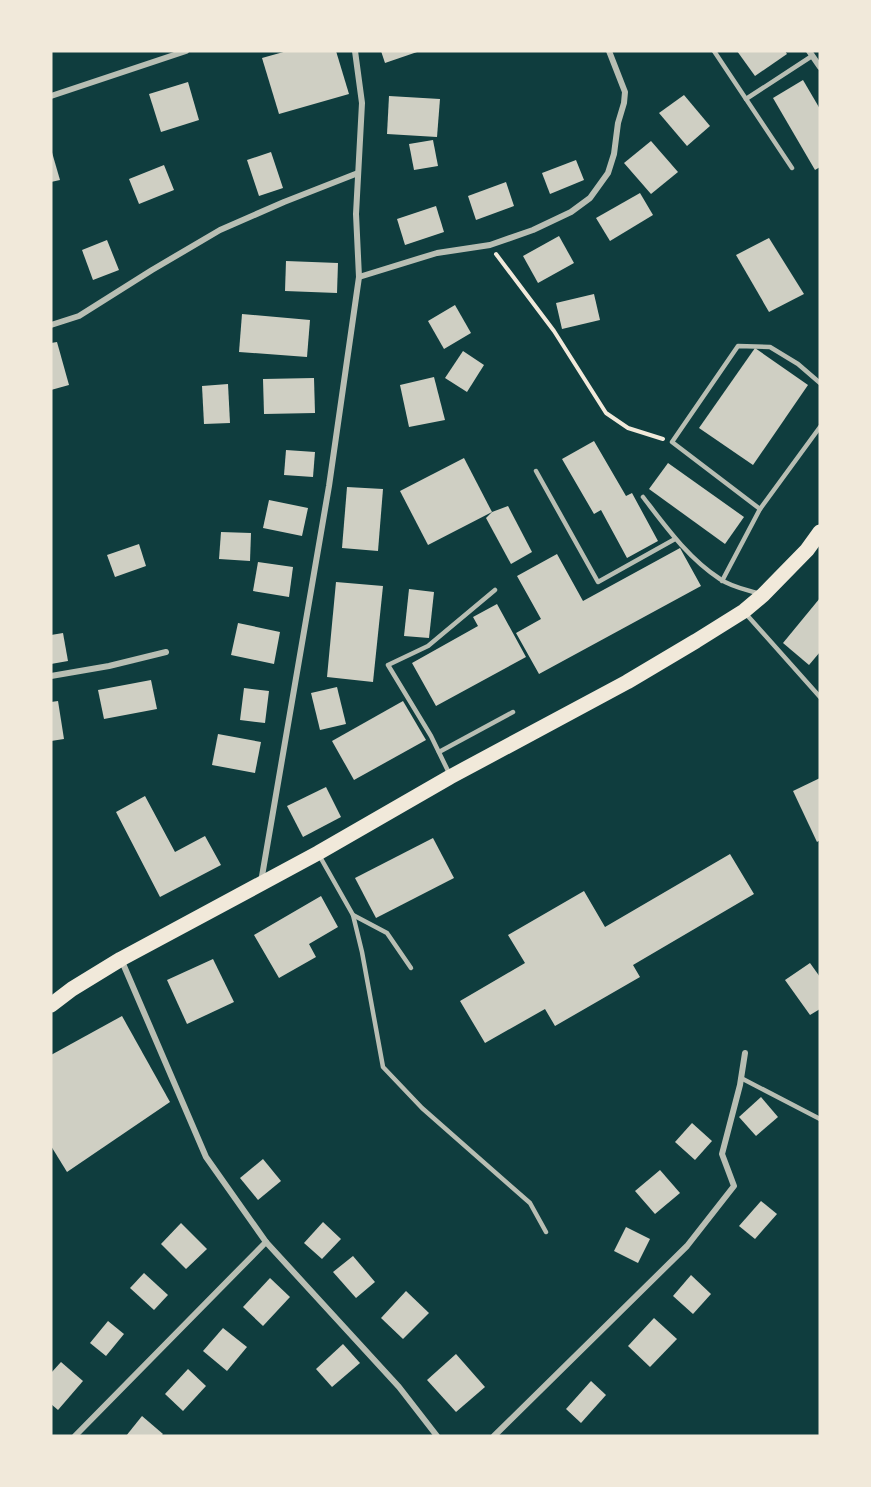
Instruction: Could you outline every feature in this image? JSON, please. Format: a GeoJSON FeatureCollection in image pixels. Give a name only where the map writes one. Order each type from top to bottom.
{"type":"FeatureCollection","features":[{"type":"Feature","properties":{"kind":"main road"},"geometry":{"type":"LineString","coordinates":[[51,1005],[72,989],[121,959],[627,682],[744,612],[807,550],[820,532]]}},
{"type":"Feature","properties":{"kind":"street"},"geometry":{"type":"LineString","coordinates":[[51,96],[186,51]]}},
{"type":"Feature","properties":{"kind":"street"},"geometry":{"type":"LineString","coordinates":[[261,883],[329,486],[358,277],[356,214],[362,103],[355,51]]}},
{"type":"Feature","properties":{"kind":"street"},"geometry":{"type":"LineString","coordinates":[[358,277],[437,253],[490,245],[533,230],[571,212],[590,198],[608,173],[624,103],[625,92],[609,51]]}},
{"type":"Feature","properties":{"kind":"street"},"geometry":{"type":"LineString","coordinates":[[811,54],[820,67]]}},
{"type":"Feature","properties":{"kind":"street"},"geometry":{"type":"LineString","coordinates":[[51,325],[79,316],[220,230],[357,173]]}},
{"type":"Feature","properties":{"kind":"street"},"geometry":{"type":"LineString","coordinates":[[51,676],[109,666],[166,652]]}},
{"type":"Feature","properties":{"kind":"street"},"geometry":{"type":"LineString","coordinates":[[121,959],[206,1157],[266,1242],[399,1387],[437,1436]]}},
{"type":"Feature","properties":{"kind":"street"},"geometry":{"type":"LineString","coordinates":[[494,1436],[687,1246],[734,1186],[722,1154],[745,1053]]}},
{"type":"Feature","properties":{"kind":"street"},"geometry":{"type":"LineString","coordinates":[[75,1436],[266,1242]]}},
{"type":"Feature","properties":{"kind":"lane"},"geometry":{"type":"LineString","coordinates":[[714,51],[792,168]]}},
{"type":"Feature","properties":{"kind":"lane"},"geometry":{"type":"LineString","coordinates":[[746,99],[811,54]]}},
{"type":"Feature","properties":{"kind":"lane"},"geometry":{"type":"LineString","coordinates":[[760,509],[672,442],[738,346],[770,347],[798,364],[820,383]]}},
{"type":"Feature","properties":{"kind":"lane"},"geometry":{"type":"LineString","coordinates":[[722,581],[760,509],[820,427]]}},
{"type":"Feature","properties":{"kind":"lane"},"geometry":{"type":"LineString","coordinates":[[536,471],[598,582],[675,539]]}},
{"type":"Feature","properties":{"kind":"lane"},"geometry":{"type":"LineString","coordinates":[[643,497],[675,539],[695,559],[722,581],[763,595]]}},
{"type":"Feature","properties":{"kind":"lane"},"geometry":{"type":"LineString","coordinates":[[450,777],[431,736],[388,665],[428,646],[495,590]]}},
{"type":"Feature","properties":{"kind":"lane"},"geometry":{"type":"LineString","coordinates":[[744,612],[819,695]]}},
{"type":"Feature","properties":{"kind":"lane"},"geometry":{"type":"LineString","coordinates":[[439,752],[513,712]]}},
{"type":"Feature","properties":{"kind":"lane"},"geometry":{"type":"LineString","coordinates":[[318,853],[353,915],[362,952],[382,1067],[422,1108],[530,1203],[546,1232]]}},
{"type":"Feature","properties":{"kind":"lane"},"geometry":{"type":"LineString","coordinates":[[353,915],[387,933],[411,968]]}},
{"type":"Feature","properties":{"kind":"lane"},"geometry":{"type":"LineString","coordinates":[[741,1078],[820,1119]]}},
{"type":"Feature","properties":{"kind":"path"},"geometry":{"type":"LineString","coordinates":[[490,245],[554,331],[606,413],[628,428],[672,442]]}},
{"type":"Feature","properties":{"kind":"building"},"geometry":{"type":"Polygon","coordinates":[[[287,51],[336,51],[349,94],[279,114],[262,58],[287,51]]]}},
{"type":"Feature","properties":{"kind":"building"},"geometry":{"type":"Polygon","coordinates":[[[381,51],[420,51],[385,63],[381,51]]]}},
{"type":"Feature","properties":{"kind":"building"},"geometry":{"type":"Polygon","coordinates":[[[737,51],[785,51],[787,54],[755,76],[737,51]]]}},
{"type":"Feature","properties":{"kind":"building"},"geometry":{"type":"Polygon","coordinates":[[[803,80],[820,109],[820,167],[815,170],[773,98],[803,80]]]}},
{"type":"Feature","properties":{"kind":"building"},"geometry":{"type":"Polygon","coordinates":[[[188,82],[199,120],[161,132],[149,94],[188,82]]]}},
{"type":"Feature","properties":{"kind":"building"},"geometry":{"type":"Polygon","coordinates":[[[684,95],[710,126],[687,146],[659,113],[684,95]]]}},
{"type":"Feature","properties":{"kind":"building"},"geometry":{"type":"Polygon","coordinates":[[[389,96],[440,99],[437,137],[387,134],[389,96]]]}},
{"type":"Feature","properties":{"kind":"building"},"geometry":{"type":"Polygon","coordinates":[[[433,140],[438,166],[414,170],[409,144],[433,140]]]}},
{"type":"Feature","properties":{"kind":"building"},"geometry":{"type":"Polygon","coordinates":[[[651,141],[678,172],[651,194],[624,163],[651,141]]]}},
{"type":"Feature","properties":{"kind":"building"},"geometry":{"type":"Polygon","coordinates":[[[51,149],[60,180],[51,182],[51,149]]]}},
{"type":"Feature","properties":{"kind":"building"},"geometry":{"type":"Polygon","coordinates":[[[271,152],[283,188],[259,196],[247,160],[271,152]]]}},
{"type":"Feature","properties":{"kind":"building"},"geometry":{"type":"Polygon","coordinates":[[[576,160],[584,180],[550,194],[542,173],[576,160]]]}},
{"type":"Feature","properties":{"kind":"building"},"geometry":{"type":"Polygon","coordinates":[[[164,165],[174,190],[139,204],[129,179],[164,165]]]}},
{"type":"Feature","properties":{"kind":"building"},"geometry":{"type":"Polygon","coordinates":[[[506,182],[514,206],[476,220],[468,196],[506,182]]]}},
{"type":"Feature","properties":{"kind":"building"},"geometry":{"type":"Polygon","coordinates":[[[640,193],[653,215],[610,241],[596,218],[640,193]]]}},
{"type":"Feature","properties":{"kind":"building"},"geometry":{"type":"Polygon","coordinates":[[[436,206],[444,232],[405,245],[397,219],[436,206]]]}},
{"type":"Feature","properties":{"kind":"building"},"geometry":{"type":"Polygon","coordinates":[[[559,236],[574,263],[538,283],[523,256],[559,236]]]}},
{"type":"Feature","properties":{"kind":"building"},"geometry":{"type":"Polygon","coordinates":[[[769,238],[804,294],[769,312],[736,255],[769,238]]]}},
{"type":"Feature","properties":{"kind":"building"},"geometry":{"type":"Polygon","coordinates":[[[107,240],[119,270],[93,280],[82,250],[107,240]]]}},
{"type":"Feature","properties":{"kind":"building"},"geometry":{"type":"Polygon","coordinates":[[[286,261],[338,263],[337,293],[285,291],[286,261]]]}},
{"type":"Feature","properties":{"kind":"building"},"geometry":{"type":"Polygon","coordinates":[[[594,294],[600,320],[562,329],[556,303],[594,294]]]}},
{"type":"Feature","properties":{"kind":"building"},"geometry":{"type":"Polygon","coordinates":[[[455,305],[471,333],[444,349],[428,321],[455,305]]]}},
{"type":"Feature","properties":{"kind":"building"},"geometry":{"type":"Polygon","coordinates":[[[242,314],[310,320],[307,357],[239,352],[242,314]]]}},
{"type":"Feature","properties":{"kind":"building"},"geometry":{"type":"Polygon","coordinates":[[[57,342],[69,385],[51,390],[51,343],[57,342]]]}},
{"type":"Feature","properties":{"kind":"building"},"geometry":{"type":"Polygon","coordinates":[[[755,348],[808,385],[753,465],[699,428],[755,348]]]}},
{"type":"Feature","properties":{"kind":"building"},"geometry":{"type":"Polygon","coordinates":[[[463,351],[484,365],[467,392],[445,378],[463,351]]]}},
{"type":"Feature","properties":{"kind":"building"},"geometry":{"type":"Polygon","coordinates":[[[434,377],[445,420],[409,427],[400,385],[434,377]]]}},
{"type":"Feature","properties":{"kind":"building"},"geometry":{"type":"Polygon","coordinates":[[[314,378],[315,413],[264,414],[263,379],[314,378]]]}},
{"type":"Feature","properties":{"kind":"building"},"geometry":{"type":"Polygon","coordinates":[[[228,384],[230,423],[204,424],[202,386],[228,384]]]}},
{"type":"Feature","properties":{"kind":"building"},"geometry":{"type":"Polygon","coordinates":[[[594,441],[626,496],[632,493],[658,541],[627,558],[601,510],[594,514],[562,459],[594,441]]]}},
{"type":"Feature","properties":{"kind":"building"},"geometry":{"type":"Polygon","coordinates":[[[286,450],[315,452],[313,477],[284,475],[286,450]]]}},
{"type":"Feature","properties":{"kind":"building"},"geometry":{"type":"Polygon","coordinates":[[[464,458],[492,512],[428,545],[400,491],[464,458]]]}},
{"type":"Feature","properties":{"kind":"building"},"geometry":{"type":"Polygon","coordinates":[[[668,463],[744,517],[725,544],[649,489],[668,463]]]}},
{"type":"Feature","properties":{"kind":"building"},"geometry":{"type":"Polygon","coordinates":[[[347,487],[383,489],[378,551],[342,548],[347,487]]]}},
{"type":"Feature","properties":{"kind":"building"},"geometry":{"type":"Polygon","coordinates":[[[269,500],[308,508],[302,536],[263,528],[269,500]]]}},
{"type":"Feature","properties":{"kind":"building"},"geometry":{"type":"Polygon","coordinates":[[[508,506],[532,552],[511,564],[486,518],[492,512],[508,506]]]}},
{"type":"Feature","properties":{"kind":"building"},"geometry":{"type":"Polygon","coordinates":[[[221,532],[251,533],[250,561],[219,559],[221,532]]]}},
{"type":"Feature","properties":{"kind":"building"},"geometry":{"type":"Polygon","coordinates":[[[139,544],[146,566],[115,577],[107,555],[139,544]]]}},
{"type":"Feature","properties":{"kind":"building"},"geometry":{"type":"Polygon","coordinates":[[[680,548],[701,586],[539,674],[516,633],[541,619],[517,576],[557,554],[583,601],[680,548]]]}},
{"type":"Feature","properties":{"kind":"building"},"geometry":{"type":"Polygon","coordinates":[[[258,562],[293,567],[289,597],[253,591],[258,562]]]}},
{"type":"Feature","properties":{"kind":"building"},"geometry":{"type":"Polygon","coordinates":[[[336,582],[383,586],[373,682],[327,677],[336,582]]]}},
{"type":"Feature","properties":{"kind":"building"},"geometry":{"type":"Polygon","coordinates":[[[409,589],[434,592],[429,638],[404,636],[409,589]]]}},
{"type":"Feature","properties":{"kind":"building"},"geometry":{"type":"Polygon","coordinates":[[[820,598],[820,652],[809,665],[783,643],[820,598]]]}},
{"type":"Feature","properties":{"kind":"building"},"geometry":{"type":"Polygon","coordinates":[[[497,604],[526,657],[436,706],[412,663],[478,626],[473,617],[497,604]]]}},
{"type":"Feature","properties":{"kind":"building"},"geometry":{"type":"Polygon","coordinates":[[[238,623],[280,632],[274,664],[231,655],[238,623]]]}},
{"type":"Feature","properties":{"kind":"building"},"geometry":{"type":"Polygon","coordinates":[[[63,633],[68,661],[51,664],[51,635],[63,633]]]}},
{"type":"Feature","properties":{"kind":"building"},"geometry":{"type":"Polygon","coordinates":[[[151,680],[157,709],[104,719],[98,690],[151,680]]]}},
{"type":"Feature","properties":{"kind":"building"},"geometry":{"type":"Polygon","coordinates":[[[337,687],[346,724],[320,730],[311,693],[337,687]]]}},
{"type":"Feature","properties":{"kind":"building"},"geometry":{"type":"Polygon","coordinates":[[[244,688],[269,691],[265,723],[240,720],[244,688]]]}},
{"type":"Feature","properties":{"kind":"building"},"geometry":{"type":"Polygon","coordinates":[[[58,701],[64,739],[51,741],[51,702],[58,701]]]}},
{"type":"Feature","properties":{"kind":"building"},"geometry":{"type":"Polygon","coordinates":[[[403,701],[426,740],[354,780],[332,741],[403,701]]]}},
{"type":"Feature","properties":{"kind":"building"},"geometry":{"type":"Polygon","coordinates":[[[218,734],[261,742],[255,773],[212,765],[218,734]]]}},
{"type":"Feature","properties":{"kind":"building"},"geometry":{"type":"Polygon","coordinates":[[[820,778],[820,840],[817,842],[793,791],[820,778]]]}},
{"type":"Feature","properties":{"kind":"building"},"geometry":{"type":"Polygon","coordinates":[[[326,787],[341,817],[303,837],[287,806],[326,787]]]}},
{"type":"Feature","properties":{"kind":"building"},"geometry":{"type":"Polygon","coordinates":[[[145,796],[175,852],[205,836],[221,865],[160,897],[116,812],[145,796]]]}},
{"type":"Feature","properties":{"kind":"building"},"geometry":{"type":"Polygon","coordinates":[[[433,838],[454,878],[376,918],[355,878],[433,838]]]}},
{"type":"Feature","properties":{"kind":"building"},"geometry":{"type":"Polygon","coordinates":[[[730,854],[754,894],[633,965],[640,977],[555,1026],[545,1009],[485,1043],[460,1001],[525,963],[508,935],[584,891],[605,927],[730,854]]]}},
{"type":"Feature","properties":{"kind":"building"},"geometry":{"type":"Polygon","coordinates":[[[321,896],[338,927],[309,944],[316,957],[279,978],[254,935],[321,896]]]}},
{"type":"Feature","properties":{"kind":"building"},"geometry":{"type":"Polygon","coordinates":[[[213,959],[234,1002],[187,1024],[167,980],[213,959]]]}},
{"type":"Feature","properties":{"kind":"building"},"geometry":{"type":"Polygon","coordinates":[[[810,963],[820,977],[820,1009],[810,1015],[785,980],[810,963]]]}},
{"type":"Feature","properties":{"kind":"building"},"geometry":{"type":"Polygon","coordinates":[[[122,1016],[170,1102],[67,1172],[51,1146],[51,1055],[122,1016]]]}},
{"type":"Feature","properties":{"kind":"building"},"geometry":{"type":"Polygon","coordinates":[[[761,1097],[778,1117],[756,1136],[739,1117],[761,1097]]]}},
{"type":"Feature","properties":{"kind":"building"},"geometry":{"type":"Polygon","coordinates":[[[692,1123],[712,1141],[695,1160],[675,1142],[692,1123]]]}},
{"type":"Feature","properties":{"kind":"building"},"geometry":{"type":"Polygon","coordinates":[[[263,1159],[281,1181],[258,1200],[240,1178],[263,1159]]]}},
{"type":"Feature","properties":{"kind":"building"},"geometry":{"type":"Polygon","coordinates":[[[660,1170],[680,1193],[655,1214],[635,1191],[660,1170]]]}},
{"type":"Feature","properties":{"kind":"building"},"geometry":{"type":"Polygon","coordinates":[[[761,1201],[777,1214],[755,1239],[739,1226],[761,1201]]]}},
{"type":"Feature","properties":{"kind":"building"},"geometry":{"type":"Polygon","coordinates":[[[323,1222],[341,1239],[322,1259],[304,1243],[323,1222]]]}},
{"type":"Feature","properties":{"kind":"building"},"geometry":{"type":"Polygon","coordinates":[[[181,1223],[207,1249],[186,1269],[161,1244],[181,1223]]]}},
{"type":"Feature","properties":{"kind":"building"},"geometry":{"type":"Polygon","coordinates":[[[626,1227],[650,1239],[638,1263],[614,1251],[626,1227]]]}},
{"type":"Feature","properties":{"kind":"building"},"geometry":{"type":"Polygon","coordinates":[[[353,1256],[375,1282],[356,1298],[333,1272],[353,1256]]]}},
{"type":"Feature","properties":{"kind":"building"},"geometry":{"type":"Polygon","coordinates":[[[144,1273],[168,1295],[154,1310],[130,1288],[144,1273]]]}},
{"type":"Feature","properties":{"kind":"building"},"geometry":{"type":"Polygon","coordinates":[[[691,1275],[711,1294],[693,1314],[673,1296],[691,1275]]]}},
{"type":"Feature","properties":{"kind":"building"},"geometry":{"type":"Polygon","coordinates":[[[270,1278],[290,1297],[263,1326],[243,1307],[270,1278]]]}},
{"type":"Feature","properties":{"kind":"building"},"geometry":{"type":"Polygon","coordinates":[[[406,1291],[429,1313],[403,1339],[381,1318],[406,1291]]]}},
{"type":"Feature","properties":{"kind":"building"},"geometry":{"type":"Polygon","coordinates":[[[654,1318],[677,1339],[650,1367],[628,1346],[654,1318]]]}},
{"type":"Feature","properties":{"kind":"building"},"geometry":{"type":"Polygon","coordinates":[[[108,1321],[124,1334],[106,1356],[90,1343],[108,1321]]]}},
{"type":"Feature","properties":{"kind":"building"},"geometry":{"type":"Polygon","coordinates":[[[223,1328],[247,1347],[227,1371],[203,1351],[223,1328]]]}},
{"type":"Feature","properties":{"kind":"building"},"geometry":{"type":"Polygon","coordinates":[[[343,1344],[360,1363],[332,1387],[316,1369],[343,1344]]]}},
{"type":"Feature","properties":{"kind":"building"},"geometry":{"type":"Polygon","coordinates":[[[456,1354],[485,1387],[456,1412],[427,1380],[456,1354]]]}},
{"type":"Feature","properties":{"kind":"building"},"geometry":{"type":"Polygon","coordinates":[[[61,1362],[83,1381],[58,1410],[51,1404],[51,1373],[61,1362]]]}},
{"type":"Feature","properties":{"kind":"building"},"geometry":{"type":"Polygon","coordinates":[[[188,1369],[206,1386],[183,1411],[165,1394],[188,1369]]]}},
{"type":"Feature","properties":{"kind":"building"},"geometry":{"type":"Polygon","coordinates":[[[591,1381],[606,1395],[581,1423],[566,1409],[591,1381]]]}},
{"type":"Feature","properties":{"kind":"building"},"geometry":{"type":"Polygon","coordinates":[[[142,1416],[163,1434],[161,1436],[126,1436],[142,1416]]]}}]}
